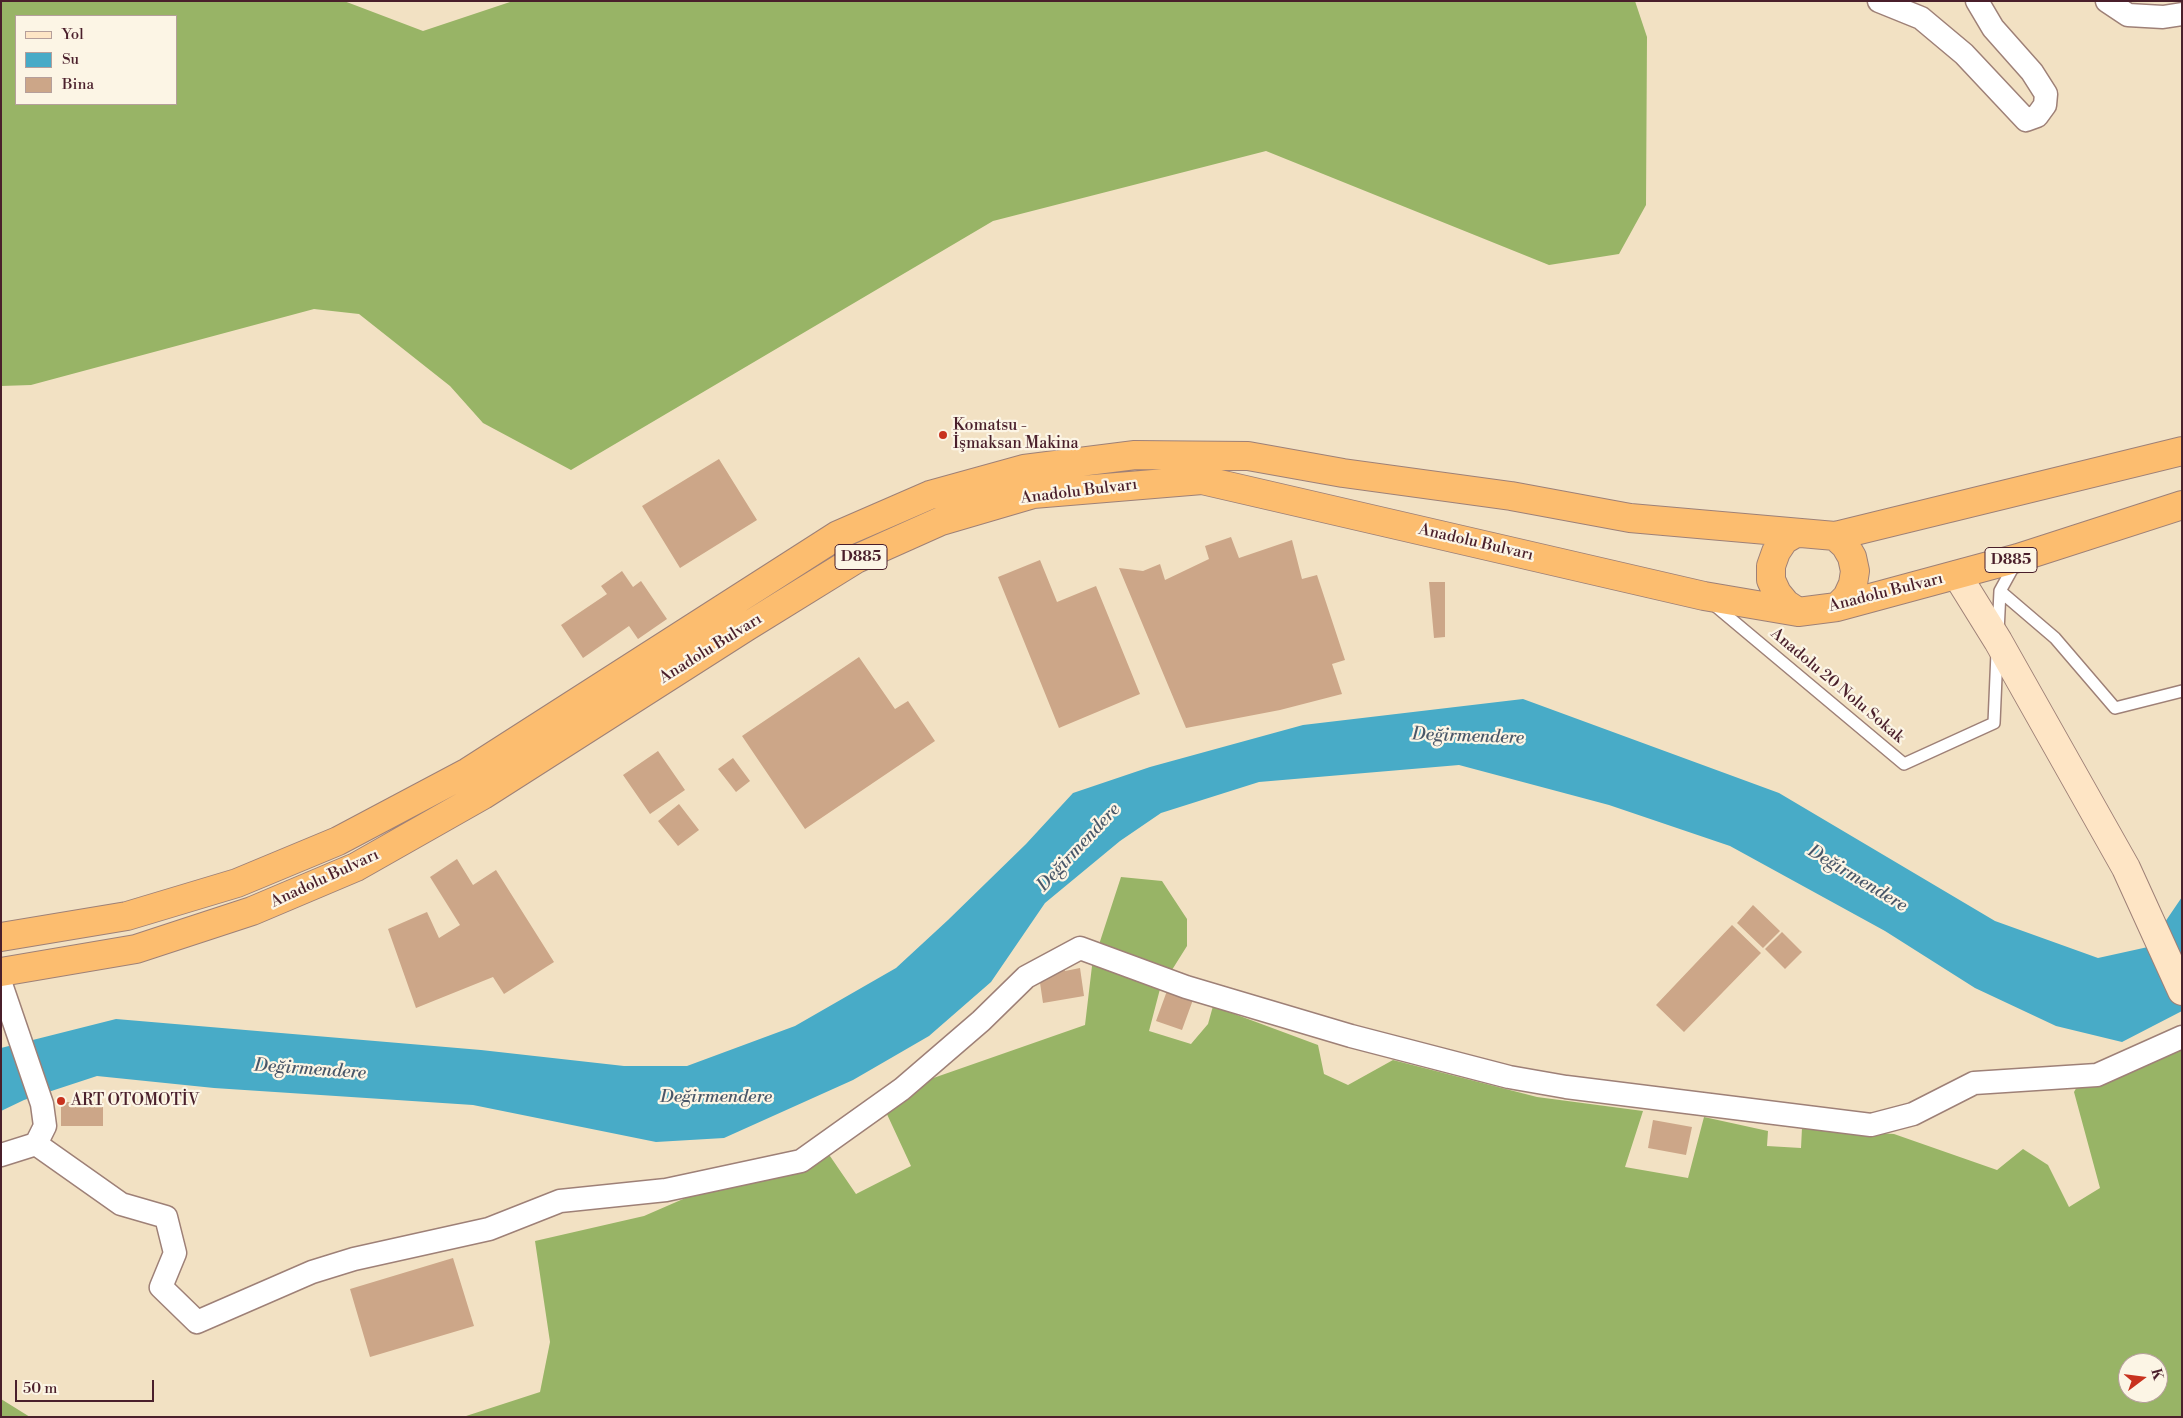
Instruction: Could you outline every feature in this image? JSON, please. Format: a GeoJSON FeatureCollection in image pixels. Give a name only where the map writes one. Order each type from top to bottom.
{"type":"FeatureCollection","features":[{"type":"Feature","properties":{"kind":"highway","name":"Anadolu Bulvarı"},"geometry":{"type":"LineString","coordinates":[[1,937],[127,916],[237,883],[338,841],[468,772],[838,535],[930,494],[1024,469],[1135,455],[1248,456],[1343,473],[1511,496],[1630,518],[1835,536],[2182,452]]}},
{"type":"Feature","properties":{"kind":"highway","name":"Anadolu Bulvarı"},"geometry":{"type":"LineString","coordinates":[[1,972],[136,949],[252,912],[356,867],[483,795],[856,559],[941,521],[1033,494],[1202,480],[1704,596],[1798,612],[1837,607],[1957,575],[2018,558],[2182,505]]}},
{"type":"Feature","properties":{"kind":"highway"},"geometry":{"type":"LineString","coordinates":[[1796,533],[1784,540],[1776,552],[1771,566],[1771,580],[1777,593],[1786,604],[1798,612]]}},
{"type":"Feature","properties":{"kind":"highway"},"geometry":{"type":"LineString","coordinates":[[1835,536],[1845,545],[1852,557],[1855,571],[1853,584],[1847,597],[1837,607]]}},
{"type":"Feature","properties":{"kind":"street"},"geometry":{"type":"LineString","coordinates":[[1879,1],[1921,18],[1964,54],[2026,120],[2037,116],[2045,105],[2046,94],[2032,72],[1993,28],[1978,1]]}},
{"type":"Feature","properties":{"kind":"street"},"geometry":{"type":"LineString","coordinates":[[2107,1],[2128,15],[2162,17],[2182,14]]}},
{"type":"Feature","properties":{"kind":"street"},"geometry":{"type":"LineString","coordinates":[[1957,575],[1998,641],[2126,868],[2182,991]]}},
{"type":"Feature","properties":{"kind":"street"},"geometry":{"type":"LineString","coordinates":[[36,1144],[120,1204],[166,1217],[175,1253],[161,1286],[197,1322],[312,1272],[354,1259],[489,1229],[560,1201],[666,1190],[801,1161],[902,1089],[981,1021],[1026,977],[1080,948],[1186,987],[1350,1036],[1509,1077],[1566,1087],[1871,1125],[1913,1114],[1974,1083],[2097,1075],[2182,1037]]}},
{"type":"Feature","properties":{"kind":"street"},"geometry":{"type":"LineString","coordinates":[[1,984],[42,1104],[45,1126],[36,1144],[1,1155]]}},
{"type":"Feature","properties":{"kind":"lane","name":"Anadolu 20 Nolu Sokak"},"geometry":{"type":"LineString","coordinates":[[1704,596],[1904,764],[1994,723],[2000,592],[2018,558]]}},
{"type":"Feature","properties":{"kind":"lane"},"geometry":{"type":"LineString","coordinates":[[2000,592],[2055,638],[2115,708],[2182,691]]}},
{"type":"Feature","properties":{"kind":"green space"},"geometry":{"type":"Polygon","coordinates":[[[1,1],[344,1],[423,31],[513,1],[1635,1],[1647,37],[1646,205],[1619,254],[1549,265],[1266,151],[993,221],[571,470],[483,423],[450,386],[359,314],[314,309],[31,385],[1,386],[1,1]]]}},
{"type":"Feature","properties":{"kind":"green space"},"geometry":{"type":"Polygon","coordinates":[[[1121,877],[1162,881],[1187,919],[1187,946],[1160,989],[1149,1031],[1191,1044],[1208,1024],[1213,1006],[1318,1045],[1324,1074],[1348,1085],[1393,1060],[1537,1097],[1643,1111],[1625,1167],[1688,1178],[1704,1117],[1768,1131],[1767,1146],[1801,1148],[1802,1128],[1894,1134],[1997,1170],[2023,1149],[2048,1165],[2069,1207],[2100,1188],[2074,1092],[2087,1069],[2182,1025],[2182,1417],[463,1417],[540,1392],[550,1342],[535,1241],[644,1216],[819,1140],[856,1194],[911,1166],[879,1097],[1085,1025],[1092,966],[1121,877]]]}},
{"type":"Feature","properties":{"kind":"green space"},"geometry":{"type":"Polygon","coordinates":[[[1,1399],[30,1417],[1,1417],[1,1399]]]}},
{"type":"Feature","properties":{"kind":"water","name":"Değirmendere"},"geometry":{"type":"Polygon","coordinates":[[[1523,699],[1779,793],[1995,921],[2098,958],[2148,947],[2182,897],[2182,1011],[2122,1042],[2056,1026],[1975,988],[1885,931],[1730,846],[1609,805],[1459,765],[1259,782],[1161,813],[1120,841],[1045,903],[991,982],[929,1036],[853,1080],[724,1138],[656,1142],[473,1105],[214,1088],[97,1076],[24,1100],[1,1111],[1,1048],[116,1019],[481,1050],[624,1066],[687,1066],[795,1026],[896,968],[1026,844],[1073,793],[1150,767],[1303,725],[1523,699]]]}},
{"type":"Feature","properties":{"kind":"building"},"geometry":{"type":"Polygon","coordinates":[[[719,459],[757,520],[680,568],[642,506],[719,459]]]}},
{"type":"Feature","properties":{"kind":"building"},"geometry":{"type":"Polygon","coordinates":[[[1231,537],[1239,558],[1292,540],[1302,579],[1317,575],[1345,660],[1332,664],[1342,694],[1280,710],[1186,728],[1119,568],[1143,571],[1160,564],[1165,580],[1209,559],[1205,546],[1231,537]]]}},
{"type":"Feature","properties":{"kind":"building"},"geometry":{"type":"Polygon","coordinates":[[[1040,560],[1057,602],[1096,586],[1140,694],[1059,728],[998,577],[1040,560]]]}},
{"type":"Feature","properties":{"kind":"building"},"geometry":{"type":"Polygon","coordinates":[[[622,571],[633,587],[641,581],[667,619],[638,639],[629,626],[583,658],[561,625],[607,594],[601,586],[622,571]]]}},
{"type":"Feature","properties":{"kind":"building"},"geometry":{"type":"Polygon","coordinates":[[[1429,582],[1445,582],[1445,637],[1434,638],[1429,582]]]}},
{"type":"Feature","properties":{"kind":"building"},"geometry":{"type":"Polygon","coordinates":[[[859,657],[895,709],[908,701],[935,741],[805,829],[742,736],[859,657]]]}},
{"type":"Feature","properties":{"kind":"building"},"geometry":{"type":"Polygon","coordinates":[[[658,751],[685,790],[650,814],[623,775],[658,751]]]}},
{"type":"Feature","properties":{"kind":"building"},"geometry":{"type":"Polygon","coordinates":[[[733,758],[750,781],[736,792],[718,769],[733,758]]]}},
{"type":"Feature","properties":{"kind":"building"},"geometry":{"type":"Polygon","coordinates":[[[679,804],[699,830],[678,846],[658,821],[679,804]]]}},
{"type":"Feature","properties":{"kind":"building"},"geometry":{"type":"Polygon","coordinates":[[[457,859],[473,885],[496,870],[554,962],[504,994],[493,977],[416,1008],[388,929],[427,912],[439,938],[460,925],[430,877],[457,859]]]}},
{"type":"Feature","properties":{"kind":"building"},"geometry":{"type":"Polygon","coordinates":[[[1753,905],[1780,931],[1763,948],[1737,923],[1753,905]]]}},
{"type":"Feature","properties":{"kind":"building"},"geometry":{"type":"Polygon","coordinates":[[[1732,925],[1761,953],[1684,1032],[1656,1005],[1732,925]]]}},
{"type":"Feature","properties":{"kind":"building"},"geometry":{"type":"Polygon","coordinates":[[[1782,932],[1802,952],[1785,969],[1765,949],[1782,932]]]}},
{"type":"Feature","properties":{"kind":"building"},"geometry":{"type":"Polygon","coordinates":[[[1064,968],[1065,971],[1080,968],[1084,996],[1043,1003],[1039,976],[1064,968]]]}},
{"type":"Feature","properties":{"kind":"building"},"geometry":{"type":"Polygon","coordinates":[[[1168,988],[1194,997],[1182,1030],[1156,1021],[1168,988]]]}},
{"type":"Feature","properties":{"kind":"building"},"geometry":{"type":"Polygon","coordinates":[[[61,1102],[103,1102],[103,1126],[61,1126],[61,1102]]]}},
{"type":"Feature","properties":{"kind":"building"},"geometry":{"type":"Polygon","coordinates":[[[1653,1120],[1692,1127],[1686,1155],[1648,1148],[1653,1120]]]}},
{"type":"Feature","properties":{"kind":"building"},"geometry":{"type":"Polygon","coordinates":[[[453,1258],[474,1326],[370,1357],[350,1289],[453,1258]]]}},
{"type":"Feature","properties":{"kind":"place","name":"Komatsu - İşmaksan Makina"},"geometry":{"type":"Point","coordinates":[943,435]}},
{"type":"Feature","properties":{"kind":"place","name":"ART OTOMOTİV"},"geometry":{"type":"Point","coordinates":[61,1101]}}]}
